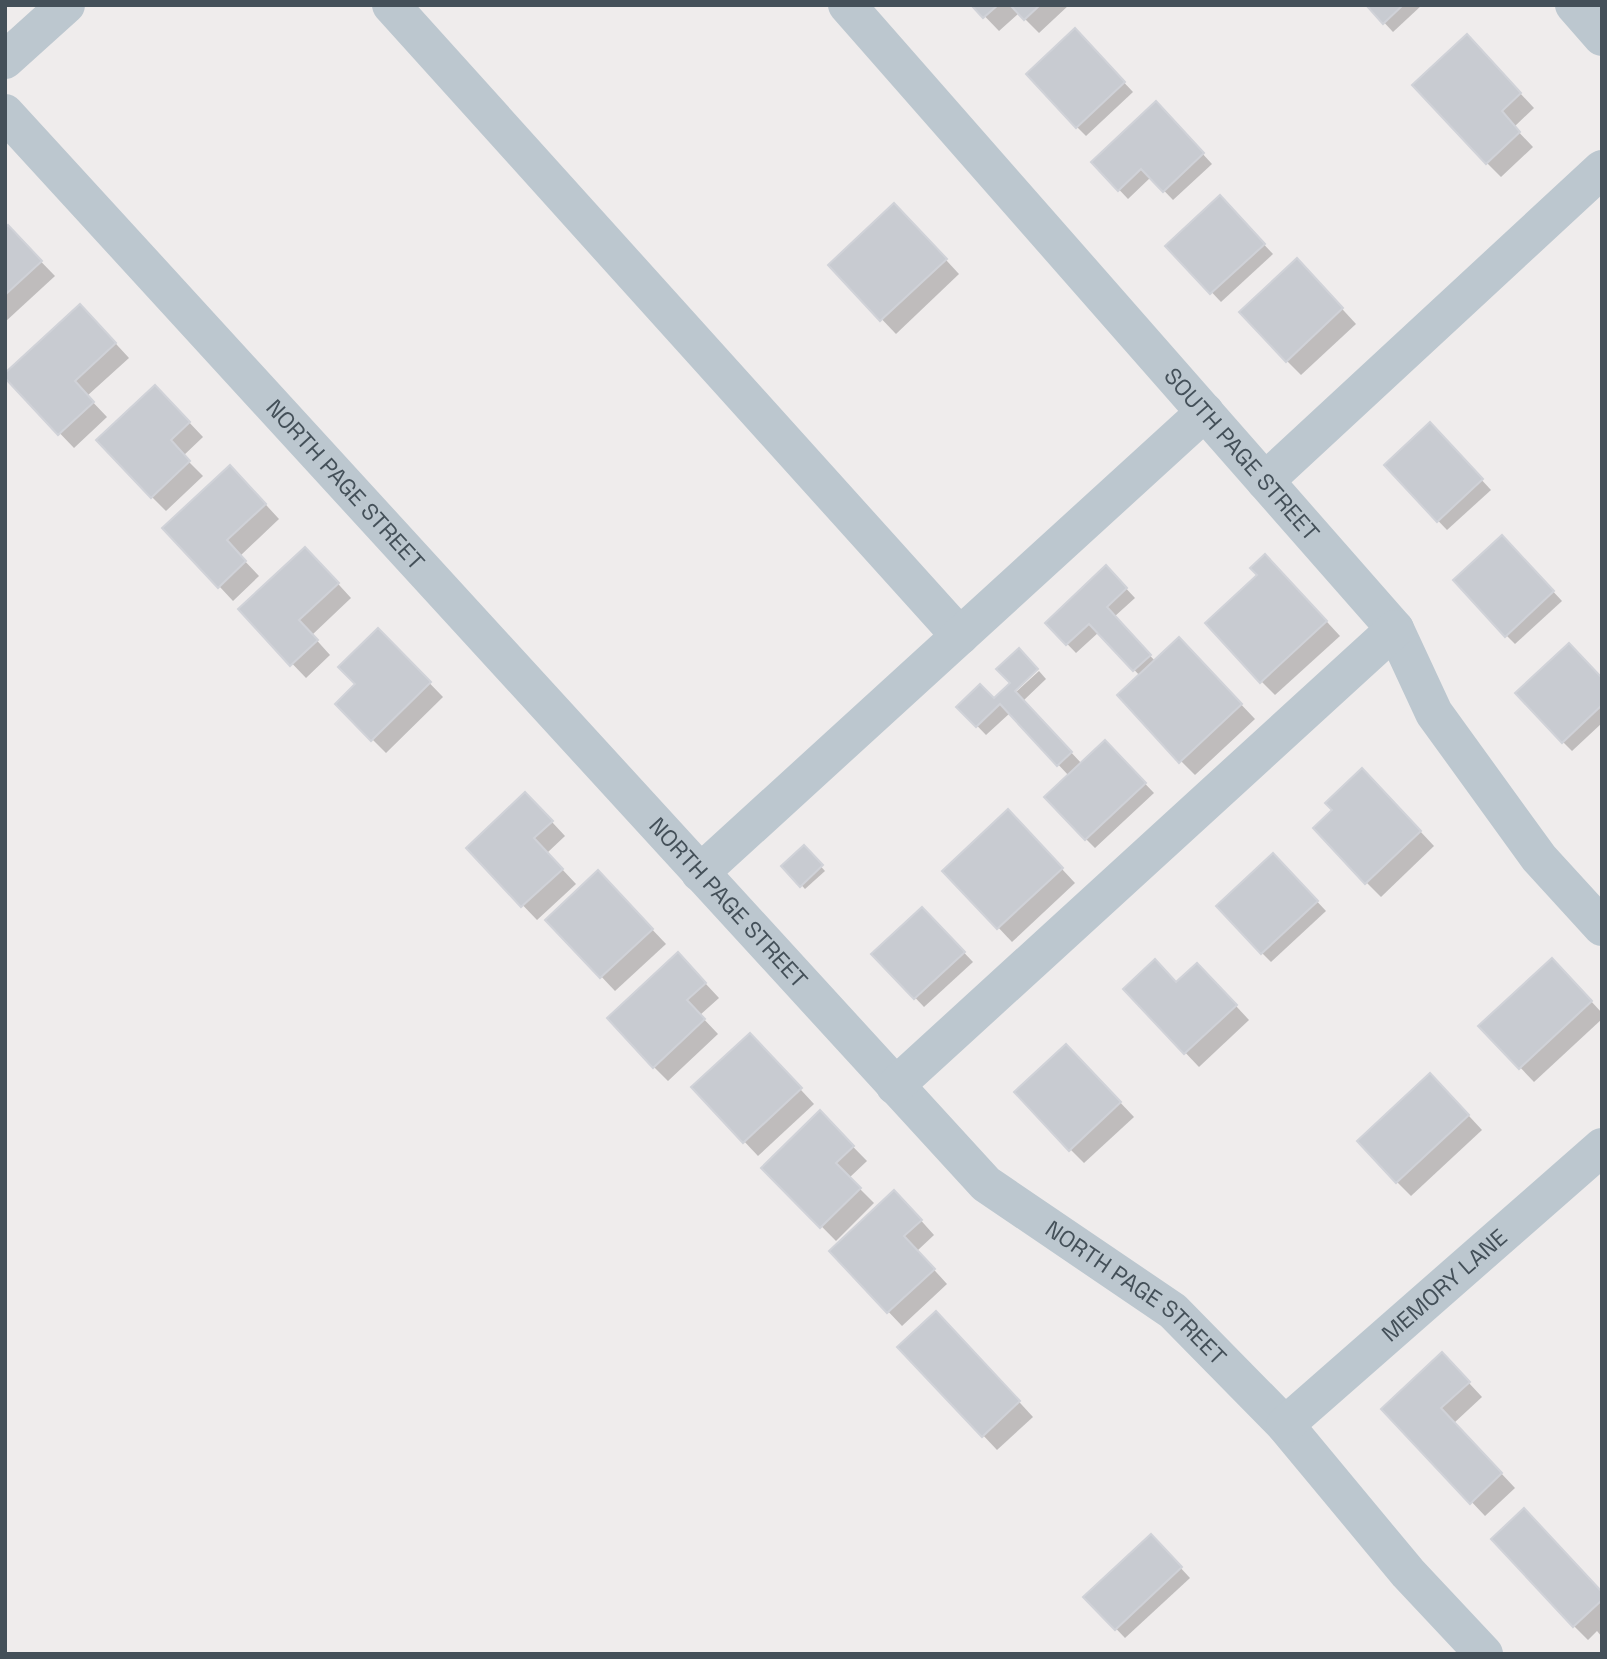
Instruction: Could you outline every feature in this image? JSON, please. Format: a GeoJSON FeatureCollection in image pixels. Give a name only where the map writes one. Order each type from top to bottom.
{"type":"FeatureCollection","features":[{"type":"Feature","properties":{"kind":"street"},"geometry":{"type":"LineString","coordinates":[[5,60],[66,5]]}},
{"type":"Feature","properties":{"kind":"street"},"geometry":{"type":"LineString","coordinates":[[391,5],[960,636]]}},
{"type":"Feature","properties":{"kind":"street","name":"SOUTH PAGE STREET"},"geometry":{"type":"LineString","coordinates":[[847,5],[1395,629],[1434,713],[1539,858],[1602,927]]}},
{"type":"Feature","properties":{"kind":"street"},"geometry":{"type":"LineString","coordinates":[[1574,5],[1602,37]]}},
{"type":"Feature","properties":{"kind":"street","name":"NORTH PAGE STREET"},"geometry":{"type":"LineString","coordinates":[[5,113],[986,1184],[1173,1311],[1285,1425],[1408,1573],[1483,1654]]}},
{"type":"Feature","properties":{"kind":"street"},"geometry":{"type":"LineString","coordinates":[[1265,481],[1602,169]]}},
{"type":"Feature","properties":{"kind":"street"},"geometry":{"type":"LineString","coordinates":[[700,873],[1205,412]]}},
{"type":"Feature","properties":{"kind":"street"},"geometry":{"type":"LineString","coordinates":[[895,1086],[1395,629]]}},
{"type":"Feature","properties":{"kind":"street","name":"MEMORY LANE"},"geometry":{"type":"LineString","coordinates":[[1285,1425],[1602,1147]]}},
{"type":"Feature","properties":{"kind":"building"},"geometry":{"type":"Polygon","coordinates":[[[971,5],[998,5],[983,18],[971,5]]]}},
{"type":"Feature","properties":{"kind":"building"},"geometry":{"type":"Polygon","coordinates":[[[1010,5],[1040,5],[1024,20],[1010,5]]]}},
{"type":"Feature","properties":{"kind":"building"},"geometry":{"type":"Polygon","coordinates":[[[1366,5],[1403,5],[1383,24],[1366,5]]]}},
{"type":"Feature","properties":{"kind":"building"},"geometry":{"type":"Polygon","coordinates":[[[1075,28],[1125,82],[1076,128],[1026,74],[1075,28]]]}},
{"type":"Feature","properties":{"kind":"building"},"geometry":{"type":"Polygon","coordinates":[[[1467,34],[1521,93],[1502,111],[1520,132],[1486,164],[1412,85],[1467,34]]]}},
{"type":"Feature","properties":{"kind":"building"},"geometry":{"type":"Polygon","coordinates":[[[1156,101],[1204,153],[1163,192],[1141,169],[1118,191],[1091,162],[1156,101]]]}},
{"type":"Feature","properties":{"kind":"building"},"geometry":{"type":"Polygon","coordinates":[[[1220,195],[1265,244],[1210,294],[1165,246],[1220,195]]]}},
{"type":"Feature","properties":{"kind":"building"},"geometry":{"type":"Polygon","coordinates":[[[894,203],[947,259],[880,321],[828,265],[894,203]]]}},
{"type":"Feature","properties":{"kind":"building"},"geometry":{"type":"Polygon","coordinates":[[[8,225],[42,261],[5,295],[5,228],[8,225]]]}},
{"type":"Feature","properties":{"kind":"building"},"geometry":{"type":"Polygon","coordinates":[[[1297,258],[1343,308],[1286,362],[1239,312],[1297,258]]]}},
{"type":"Feature","properties":{"kind":"building"},"geometry":{"type":"Polygon","coordinates":[[[80,304],[116,343],[75,381],[94,402],[58,435],[5,378],[5,373],[80,304]]]}},
{"type":"Feature","properties":{"kind":"building"},"geometry":{"type":"Polygon","coordinates":[[[155,385],[190,422],[171,440],[190,461],[151,498],[96,440],[155,385]]]}},
{"type":"Feature","properties":{"kind":"building"},"geometry":{"type":"Polygon","coordinates":[[[1430,422],[1483,479],[1437,522],[1384,465],[1430,422]]]}},
{"type":"Feature","properties":{"kind":"building"},"geometry":{"type":"Polygon","coordinates":[[[230,465],[266,504],[227,540],[246,561],[218,588],[162,528],[230,465]]]}},
{"type":"Feature","properties":{"kind":"building"},"geometry":{"type":"Polygon","coordinates":[[[1502,535],[1554,591],[1505,637],[1453,580],[1502,535]]]}},
{"type":"Feature","properties":{"kind":"building"},"geometry":{"type":"Polygon","coordinates":[[[305,547],[339,583],[299,620],[318,640],[290,666],[238,609],[305,547]]]}},
{"type":"Feature","properties":{"kind":"building"},"geometry":{"type":"Polygon","coordinates":[[[1265,554],[1327,621],[1260,683],[1205,623],[1257,575],[1250,568],[1265,554]]]}},
{"type":"Feature","properties":{"kind":"building"},"geometry":{"type":"Polygon","coordinates":[[[1106,565],[1127,588],[1107,607],[1151,655],[1133,671],[1089,624],[1066,645],[1045,623],[1106,565]]]}},
{"type":"Feature","properties":{"kind":"building"},"geometry":{"type":"Polygon","coordinates":[[[378,628],[431,682],[371,741],[335,704],[355,684],[338,667],[378,628]]]}},
{"type":"Feature","properties":{"kind":"building"},"geometry":{"type":"Polygon","coordinates":[[[1179,637],[1242,704],[1179,763],[1117,695],[1179,637]]]}},
{"type":"Feature","properties":{"kind":"building"},"geometry":{"type":"Polygon","coordinates":[[[1569,643],[1602,678],[1602,705],[1562,743],[1515,693],[1569,643]]]}},
{"type":"Feature","properties":{"kind":"building"},"geometry":{"type":"Polygon","coordinates":[[[1019,648],[1038,669],[1015,691],[1072,752],[1057,766],[1000,704],[976,727],[956,707],[980,684],[994,698],[1010,683],[996,669],[1019,648]]]}},
{"type":"Feature","properties":{"kind":"building"},"geometry":{"type":"Polygon","coordinates":[[[1105,740],[1146,783],[1085,840],[1044,797],[1105,740]]]}},
{"type":"Feature","properties":{"kind":"building"},"geometry":{"type":"Polygon","coordinates":[[[1362,768],[1421,831],[1365,884],[1313,828],[1332,810],[1325,803],[1362,768]]]}},
{"type":"Feature","properties":{"kind":"building"},"geometry":{"type":"Polygon","coordinates":[[[525,792],[553,821],[534,838],[563,869],[521,907],[466,848],[525,792]]]}},
{"type":"Feature","properties":{"kind":"building"},"geometry":{"type":"Polygon","coordinates":[[[1008,809],[1063,868],[997,929],[942,871],[1008,809]]]}},
{"type":"Feature","properties":{"kind":"building"},"geometry":{"type":"Polygon","coordinates":[[[804,845],[823,865],[800,887],[781,866],[804,845]]]}},
{"type":"Feature","properties":{"kind":"building"},"geometry":{"type":"Polygon","coordinates":[[[1273,853],[1318,901],[1261,954],[1216,906],[1273,853]]]}},
{"type":"Feature","properties":{"kind":"building"},"geometry":{"type":"Polygon","coordinates":[[[598,870],[653,929],[600,978],[545,920],[598,870]]]}},
{"type":"Feature","properties":{"kind":"building"},"geometry":{"type":"Polygon","coordinates":[[[922,907],[965,952],[914,999],[871,954],[922,907]]]}},
{"type":"Feature","properties":{"kind":"building"},"geometry":{"type":"Polygon","coordinates":[[[678,952],[706,983],[687,1000],[705,1019],[653,1068],[607,1018],[678,952]]]}},
{"type":"Feature","properties":{"kind":"building"},"geometry":{"type":"Polygon","coordinates":[[[1552,958],[1592,1001],[1519,1069],[1478,1026],[1552,958]]]}},
{"type":"Feature","properties":{"kind":"building"},"geometry":{"type":"Polygon","coordinates":[[[1155,959],[1176,982],[1197,963],[1237,1005],[1184,1054],[1123,989],[1155,959]]]}},
{"type":"Feature","properties":{"kind":"building"},"geometry":{"type":"Polygon","coordinates":[[[750,1033],[802,1088],[743,1143],[691,1087],[750,1033]]]}},
{"type":"Feature","properties":{"kind":"building"},"geometry":{"type":"Polygon","coordinates":[[[1066,1044],[1121,1102],[1069,1151],[1014,1092],[1066,1044]]]}},
{"type":"Feature","properties":{"kind":"building"},"geometry":{"type":"Polygon","coordinates":[[[1430,1073],[1469,1115],[1396,1183],[1357,1141],[1430,1073]]]}},
{"type":"Feature","properties":{"kind":"building"},"geometry":{"type":"Polygon","coordinates":[[[820,1110],[854,1146],[836,1163],[861,1188],[820,1228],[761,1168],[820,1110]]]}},
{"type":"Feature","properties":{"kind":"building"},"geometry":{"type":"Polygon","coordinates":[[[894,1190],[922,1220],[904,1236],[935,1269],[887,1313],[829,1251],[894,1190]]]}},
{"type":"Feature","properties":{"kind":"building"},"geometry":{"type":"Polygon","coordinates":[[[936,1311],[1020,1401],[982,1437],[897,1347],[936,1311]]]}},
{"type":"Feature","properties":{"kind":"building"},"geometry":{"type":"Polygon","coordinates":[[[1442,1352],[1470,1382],[1441,1408],[1502,1473],[1470,1504],[1381,1409],[1442,1352]]]}},
{"type":"Feature","properties":{"kind":"building"},"geometry":{"type":"Polygon","coordinates":[[[1524,1508],[1602,1592],[1602,1600],[1573,1627],[1491,1539],[1524,1508]]]}},
{"type":"Feature","properties":{"kind":"building"},"geometry":{"type":"Polygon","coordinates":[[[1151,1534],[1182,1567],[1115,1630],[1083,1597],[1151,1534]]]}}]}
